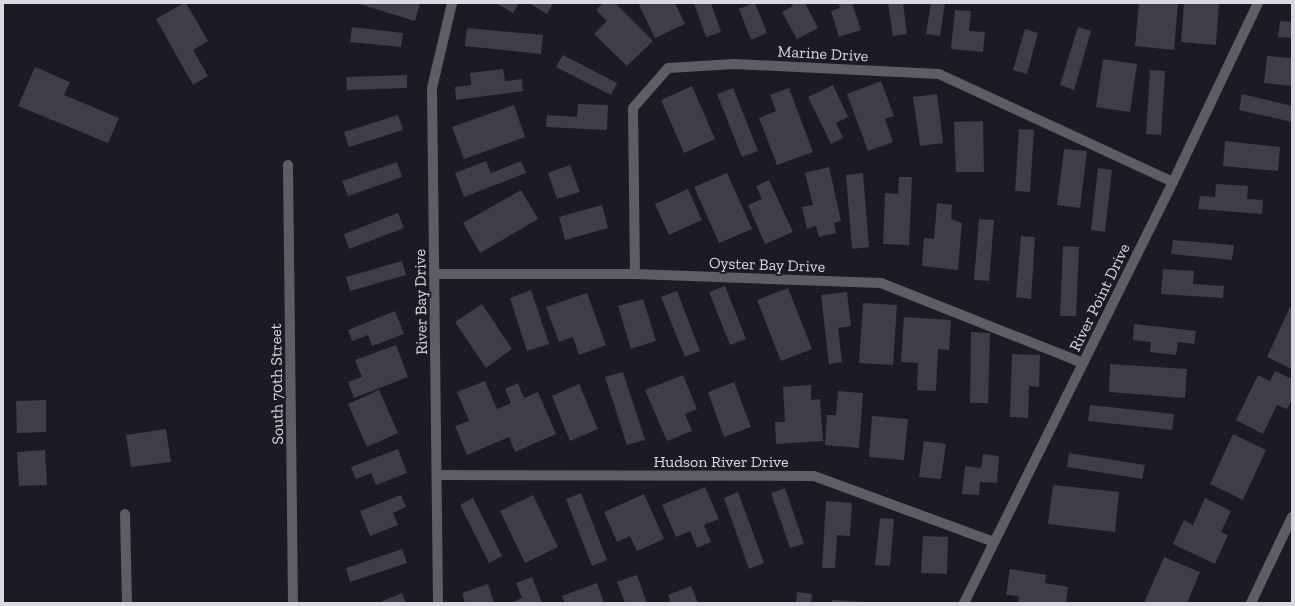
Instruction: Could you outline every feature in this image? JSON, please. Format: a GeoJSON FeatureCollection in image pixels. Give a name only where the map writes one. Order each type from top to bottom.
{"type":"FeatureCollection","features":[{"type":"Feature","properties":{"kind":"street","name":"River Bay Drive"},"geometry":{"type":"LineString","coordinates":[[438,603],[432,88],[452,3]]}},
{"type":"Feature","properties":{"kind":"street","name":"River Point Drive"},"geometry":{"type":"LineString","coordinates":[[964,603],[1173,182],[1258,3]]}},
{"type":"Feature","properties":{"kind":"street","name":"Marine Drive"},"geometry":{"type":"LineString","coordinates":[[635,274],[633,108],[668,68],[734,64],[939,74],[1173,182]]}},
{"type":"Feature","properties":{"kind":"street","name":"South 70th Street"},"geometry":{"type":"LineString","coordinates":[[288,165],[293,603]]}},
{"type":"Feature","properties":{"kind":"street","name":"Oyster Bay Drive"},"geometry":{"type":"LineString","coordinates":[[434,274],[635,274],[881,283],[1083,363]]}},
{"type":"Feature","properties":{"kind":"street","name":"Hudson River Drive"},"geometry":{"type":"LineString","coordinates":[[437,475],[814,476],[994,542]]}},
{"type":"Feature","properties":{"kind":"street"},"geometry":{"type":"LineString","coordinates":[[125,514],[127,603]]}},
{"type":"Feature","properties":{"kind":"street"},"geometry":{"type":"LineString","coordinates":[[1251,603],[1292,517]]}},
{"type":"Feature","properties":{"kind":"building"},"geometry":{"type":"Polygon","coordinates":[[[186,3],[208,41],[193,50],[208,76],[193,85],[156,19],[186,3]]]}},
{"type":"Feature","properties":{"kind":"building"},"geometry":{"type":"Polygon","coordinates":[[[356,3],[420,3],[415,21],[356,3]]]}},
{"type":"Feature","properties":{"kind":"building"},"geometry":{"type":"Polygon","coordinates":[[[496,3],[519,3],[513,13],[496,3]]]}},
{"type":"Feature","properties":{"kind":"building"},"geometry":{"type":"Polygon","coordinates":[[[529,3],[553,3],[547,14],[529,3]]]}},
{"type":"Feature","properties":{"kind":"building"},"geometry":{"type":"Polygon","coordinates":[[[603,3],[615,3],[653,41],[627,66],[594,34],[607,21],[596,10],[603,3]]]}},
{"type":"Feature","properties":{"kind":"building"},"geometry":{"type":"Polygon","coordinates":[[[643,3],[675,3],[685,24],[655,38],[639,5],[643,3]]]}},
{"type":"Feature","properties":{"kind":"building"},"geometry":{"type":"Polygon","coordinates":[[[694,3],[711,3],[721,32],[706,37],[694,3]]]}},
{"type":"Feature","properties":{"kind":"building"},"geometry":{"type":"Polygon","coordinates":[[[755,3],[767,33],[751,40],[739,9],[755,3]]]}},
{"type":"Feature","properties":{"kind":"building"},"geometry":{"type":"Polygon","coordinates":[[[791,3],[805,3],[818,28],[797,39],[782,12],[793,6],[791,3]]]}},
{"type":"Feature","properties":{"kind":"building"},"geometry":{"type":"Polygon","coordinates":[[[838,3],[852,3],[861,30],[839,37],[831,11],[840,8],[838,3]]]}},
{"type":"Feature","properties":{"kind":"building"},"geometry":{"type":"Polygon","coordinates":[[[888,3],[903,3],[907,34],[893,36],[888,3]]]}},
{"type":"Feature","properties":{"kind":"building"},"geometry":{"type":"Polygon","coordinates":[[[931,3],[945,3],[940,36],[926,34],[931,3]]]}},
{"type":"Feature","properties":{"kind":"building"},"geometry":{"type":"Polygon","coordinates":[[[1139,3],[1178,3],[1174,50],[1135,46],[1139,3]]]}},
{"type":"Feature","properties":{"kind":"building"},"geometry":{"type":"Polygon","coordinates":[[[1184,3],[1219,3],[1216,45],[1181,42],[1184,3]]]}},
{"type":"Feature","properties":{"kind":"building"},"geometry":{"type":"Polygon","coordinates":[[[955,10],[971,11],[969,31],[985,32],[983,52],[951,49],[955,10]]]}},
{"type":"Feature","properties":{"kind":"building"},"geometry":{"type":"Polygon","coordinates":[[[1280,21],[1292,22],[1292,38],[1278,37],[1280,21]]]}},
{"type":"Feature","properties":{"kind":"building"},"geometry":{"type":"Polygon","coordinates":[[[352,27],[403,33],[401,47],[350,42],[352,27]]]}},
{"type":"Feature","properties":{"kind":"building"},"geometry":{"type":"Polygon","coordinates":[[[1078,27],[1091,31],[1074,90],[1060,85],[1078,27]]]}},
{"type":"Feature","properties":{"kind":"building"},"geometry":{"type":"Polygon","coordinates":[[[467,28],[543,35],[541,54],[465,46],[467,28]]]}},
{"type":"Feature","properties":{"kind":"building"},"geometry":{"type":"Polygon","coordinates":[[[1025,29],[1038,33],[1027,74],[1013,70],[1025,29]]]}},
{"type":"Feature","properties":{"kind":"building"},"geometry":{"type":"Polygon","coordinates":[[[563,55],[617,83],[611,95],[556,67],[563,55]]]}},
{"type":"Feature","properties":{"kind":"building"},"geometry":{"type":"Polygon","coordinates":[[[1267,56],[1292,58],[1292,86],[1264,83],[1267,56]]]}},
{"type":"Feature","properties":{"kind":"building"},"geometry":{"type":"Polygon","coordinates":[[[1103,59],[1137,64],[1130,112],[1096,107],[1103,59]]]}},
{"type":"Feature","properties":{"kind":"building"},"geometry":{"type":"Polygon","coordinates":[[[35,67],[70,82],[64,95],[119,118],[108,143],[18,106],[35,67]]]}},
{"type":"Feature","properties":{"kind":"building"},"geometry":{"type":"Polygon","coordinates":[[[503,69],[505,81],[522,79],[523,91],[456,100],[455,87],[471,85],[470,73],[503,69]]]}},
{"type":"Feature","properties":{"kind":"building"},"geometry":{"type":"Polygon","coordinates":[[[1150,70],[1165,71],[1161,135],[1146,134],[1150,70]]]}},
{"type":"Feature","properties":{"kind":"building"},"geometry":{"type":"Polygon","coordinates":[[[407,75],[407,88],[347,90],[346,77],[407,75]]]}},
{"type":"Feature","properties":{"kind":"building"},"geometry":{"type":"Polygon","coordinates":[[[881,81],[894,116],[885,119],[893,142],[868,151],[847,94],[881,81]]]}},
{"type":"Feature","properties":{"kind":"building"},"geometry":{"type":"Polygon","coordinates":[[[833,85],[848,117],[836,123],[843,138],[831,144],[808,97],[833,85]]]}},
{"type":"Feature","properties":{"kind":"building"},"geometry":{"type":"Polygon","coordinates":[[[692,86],[715,139],[684,153],[661,100],[692,86]]]}},
{"type":"Feature","properties":{"kind":"building"},"geometry":{"type":"Polygon","coordinates":[[[733,88],[758,151],[742,157],[717,94],[733,88]]]}},
{"type":"Feature","properties":{"kind":"building"},"geometry":{"type":"Polygon","coordinates":[[[789,88],[813,152],[777,165],[759,118],[776,111],[770,95],[789,88]]]}},
{"type":"Feature","properties":{"kind":"building"},"geometry":{"type":"Polygon","coordinates":[[[937,94],[943,143],[920,146],[913,97],[937,94]]]}},
{"type":"Feature","properties":{"kind":"building"},"geometry":{"type":"Polygon","coordinates":[[[1242,94],[1292,106],[1292,122],[1239,110],[1242,94]]]}},
{"type":"Feature","properties":{"kind":"building"},"geometry":{"type":"Polygon","coordinates":[[[578,104],[608,105],[607,130],[546,127],[547,115],[577,117],[578,104]]]}},
{"type":"Feature","properties":{"kind":"building"},"geometry":{"type":"Polygon","coordinates":[[[514,105],[525,137],[464,159],[452,127],[514,105]]]}},
{"type":"Feature","properties":{"kind":"building"},"geometry":{"type":"Polygon","coordinates":[[[398,115],[403,130],[349,147],[344,132],[398,115]]]}},
{"type":"Feature","properties":{"kind":"building"},"geometry":{"type":"Polygon","coordinates":[[[983,121],[984,172],[956,172],[954,122],[983,121]]]}},
{"type":"Feature","properties":{"kind":"building"},"geometry":{"type":"Polygon","coordinates":[[[1019,129],[1034,130],[1030,192],[1015,191],[1019,129]]]}},
{"type":"Feature","properties":{"kind":"building"},"geometry":{"type":"Polygon","coordinates":[[[1225,141],[1280,147],[1278,171],[1223,166],[1225,141]]]}},
{"type":"Feature","properties":{"kind":"building"},"geometry":{"type":"Polygon","coordinates":[[[1064,149],[1087,151],[1080,208],[1057,205],[1064,149]]]}},
{"type":"Feature","properties":{"kind":"building"},"geometry":{"type":"Polygon","coordinates":[[[486,161],[491,173],[521,161],[526,173],[464,197],[455,173],[486,161]]]}},
{"type":"Feature","properties":{"kind":"building"},"geometry":{"type":"Polygon","coordinates":[[[397,162],[402,177],[348,196],[342,181],[397,162]]]}},
{"type":"Feature","properties":{"kind":"building"},"geometry":{"type":"Polygon","coordinates":[[[570,165],[580,192],[557,199],[548,173],[570,165]]]}},
{"type":"Feature","properties":{"kind":"building"},"geometry":{"type":"Polygon","coordinates":[[[829,167],[841,221],[834,223],[836,233],[819,237],[816,226],[807,229],[802,207],[813,205],[805,173],[829,167]]]}},
{"type":"Feature","properties":{"kind":"building"},"geometry":{"type":"Polygon","coordinates":[[[1098,168],[1112,170],[1105,232],[1091,230],[1098,168]]]}},
{"type":"Feature","properties":{"kind":"building"},"geometry":{"type":"Polygon","coordinates":[[[727,173],[752,229],[719,243],[694,187],[727,173]]]}},
{"type":"Feature","properties":{"kind":"building"},"geometry":{"type":"Polygon","coordinates":[[[863,173],[869,247],[852,249],[846,175],[863,173]]]}},
{"type":"Feature","properties":{"kind":"building"},"geometry":{"type":"Polygon","coordinates":[[[899,177],[912,177],[909,245],[883,244],[885,193],[898,194],[899,177]]]}},
{"type":"Feature","properties":{"kind":"building"},"geometry":{"type":"Polygon","coordinates":[[[769,180],[793,232],[765,244],[748,205],[762,199],[756,186],[769,180]]]}},
{"type":"Feature","properties":{"kind":"building"},"geometry":{"type":"Polygon","coordinates":[[[1216,184],[1248,186],[1247,199],[1263,200],[1262,214],[1198,209],[1200,196],[1215,197],[1216,184]]]}},
{"type":"Feature","properties":{"kind":"building"},"geometry":{"type":"Polygon","coordinates":[[[688,189],[702,220],[669,235],[655,204],[688,189]]]}},
{"type":"Feature","properties":{"kind":"building"},"geometry":{"type":"Polygon","coordinates":[[[521,190],[538,219],[480,253],[463,223],[521,190]]]}},
{"type":"Feature","properties":{"kind":"building"},"geometry":{"type":"Polygon","coordinates":[[[937,203],[952,205],[951,219],[962,223],[958,270],[922,266],[924,238],[934,239],[937,203]]]}},
{"type":"Feature","properties":{"kind":"building"},"geometry":{"type":"Polygon","coordinates":[[[602,205],[608,228],[565,240],[559,217],[602,205]]]}},
{"type":"Feature","properties":{"kind":"building"},"geometry":{"type":"Polygon","coordinates":[[[398,213],[404,228],[349,249],[344,234],[398,213]]]}},
{"type":"Feature","properties":{"kind":"building"},"geometry":{"type":"Polygon","coordinates":[[[979,219],[994,220],[989,281],[974,280],[979,219]]]}},
{"type":"Feature","properties":{"kind":"building"},"geometry":{"type":"Polygon","coordinates":[[[1021,236],[1035,237],[1031,299],[1016,297],[1021,236]]]}},
{"type":"Feature","properties":{"kind":"building"},"geometry":{"type":"Polygon","coordinates":[[[1173,240],[1234,245],[1232,260],[1171,254],[1173,240]]]}},
{"type":"Feature","properties":{"kind":"building"},"geometry":{"type":"Polygon","coordinates":[[[1063,246],[1079,247],[1076,316],[1060,316],[1063,246]]]}},
{"type":"Feature","properties":{"kind":"building"},"geometry":{"type":"Polygon","coordinates":[[[402,261],[406,275],[350,291],[346,277],[402,261]]]}},
{"type":"Feature","properties":{"kind":"building"},"geometry":{"type":"Polygon","coordinates":[[[1163,269],[1194,271],[1193,284],[1224,286],[1223,298],[1161,294],[1163,269]]]}},
{"type":"Feature","properties":{"kind":"building"},"geometry":{"type":"Polygon","coordinates":[[[725,286],[746,339],[730,345],[709,292],[725,286]]]}},
{"type":"Feature","properties":{"kind":"building"},"geometry":{"type":"Polygon","coordinates":[[[788,288],[812,349],[781,361],[757,300],[788,288]]]}},
{"type":"Feature","properties":{"kind":"building"},"geometry":{"type":"Polygon","coordinates":[[[531,290],[549,344],[527,351],[510,298],[531,290]]]}},
{"type":"Feature","properties":{"kind":"building"},"geometry":{"type":"Polygon","coordinates":[[[677,291],[700,351],[685,357],[661,297],[677,291]]]}},
{"type":"Feature","properties":{"kind":"building"},"geometry":{"type":"Polygon","coordinates":[[[847,292],[851,326],[838,328],[842,362],[829,364],[821,295],[847,292]]]}},
{"type":"Feature","properties":{"kind":"building"},"geometry":{"type":"Polygon","coordinates":[[[587,293],[606,345],[579,355],[573,337],[559,342],[546,307],[587,293]]]}},
{"type":"Feature","properties":{"kind":"building"},"geometry":{"type":"Polygon","coordinates":[[[643,299],[656,341],[631,349],[618,306],[643,299]]]}},
{"type":"Feature","properties":{"kind":"building"},"geometry":{"type":"Polygon","coordinates":[[[863,303],[897,305],[893,365],[859,363],[863,303]]]}},
{"type":"Feature","properties":{"kind":"building"},"geometry":{"type":"Polygon","coordinates":[[[482,304],[512,349],[486,368],[455,322],[482,304]]]}},
{"type":"Feature","properties":{"kind":"building"},"geometry":{"type":"Polygon","coordinates":[[[1290,307],[1292,308],[1292,369],[1267,357],[1290,307]]]}},
{"type":"Feature","properties":{"kind":"building"},"geometry":{"type":"Polygon","coordinates":[[[395,311],[404,334],[372,346],[368,335],[352,341],[348,330],[395,311]]]}},
{"type":"Feature","properties":{"kind":"building"},"geometry":{"type":"Polygon","coordinates":[[[904,317],[951,320],[949,350],[938,349],[936,391],[917,390],[918,363],[901,362],[904,317]]]}},
{"type":"Feature","properties":{"kind":"building"},"geometry":{"type":"Polygon","coordinates":[[[1134,324],[1196,331],[1194,344],[1178,342],[1176,355],[1150,352],[1151,342],[1133,340],[1134,324]]]}},
{"type":"Feature","properties":{"kind":"building"},"geometry":{"type":"Polygon","coordinates":[[[971,332],[990,333],[988,403],[970,403],[971,332]]]}},
{"type":"Feature","properties":{"kind":"building"},"geometry":{"type":"Polygon","coordinates":[[[396,345],[408,377],[354,398],[348,382],[362,377],[355,360],[396,345]]]}},
{"type":"Feature","properties":{"kind":"building"},"geometry":{"type":"Polygon","coordinates":[[[1012,354],[1040,355],[1039,387],[1029,386],[1028,418],[1010,417],[1012,354]]]}},
{"type":"Feature","properties":{"kind":"building"},"geometry":{"type":"Polygon","coordinates":[[[1110,364],[1187,369],[1185,398],[1109,392],[1110,364]]]}},
{"type":"Feature","properties":{"kind":"building"},"geometry":{"type":"Polygon","coordinates":[[[1275,371],[1292,379],[1292,399],[1287,409],[1277,405],[1263,434],[1236,420],[1258,375],[1270,381],[1275,371]]]}},
{"type":"Feature","properties":{"kind":"building"},"geometry":{"type":"Polygon","coordinates":[[[623,372],[645,440],[627,445],[605,377],[623,372]]]}},
{"type":"Feature","properties":{"kind":"building"},"geometry":{"type":"Polygon","coordinates":[[[683,375],[697,409],[685,414],[692,431],[667,441],[645,390],[683,375]]]}},
{"type":"Feature","properties":{"kind":"building"},"geometry":{"type":"Polygon","coordinates":[[[485,381],[497,409],[511,403],[505,389],[518,383],[524,398],[538,392],[556,434],[515,452],[509,437],[467,455],[455,426],[469,421],[457,392],[485,381]]]}},
{"type":"Feature","properties":{"kind":"building"},"geometry":{"type":"Polygon","coordinates":[[[734,382],[751,427],[724,437],[708,392],[734,382]]]}},
{"type":"Feature","properties":{"kind":"building"},"geometry":{"type":"Polygon","coordinates":[[[579,384],[598,429],[570,441],[552,396],[579,384]]]}},
{"type":"Feature","properties":{"kind":"building"},"geometry":{"type":"Polygon","coordinates":[[[811,385],[811,400],[820,399],[823,441],[776,444],[775,422],[785,422],[783,387],[811,385]]]}},
{"type":"Feature","properties":{"kind":"building"},"geometry":{"type":"Polygon","coordinates":[[[379,390],[398,433],[367,447],[348,404],[379,390]]]}},
{"type":"Feature","properties":{"kind":"building"},"geometry":{"type":"Polygon","coordinates":[[[838,391],[863,393],[859,448],[825,445],[827,415],[836,415],[838,391]]]}},
{"type":"Feature","properties":{"kind":"building"},"geometry":{"type":"Polygon","coordinates":[[[46,400],[46,432],[17,433],[16,401],[46,400]]]}},
{"type":"Feature","properties":{"kind":"building"},"geometry":{"type":"Polygon","coordinates":[[[1090,405],[1174,414],[1172,430],[1088,421],[1090,405]]]}},
{"type":"Feature","properties":{"kind":"building"},"geometry":{"type":"Polygon","coordinates":[[[872,416],[908,419],[904,460],[869,457],[872,416]]]}},
{"type":"Feature","properties":{"kind":"building"},"geometry":{"type":"Polygon","coordinates":[[[166,429],[171,462],[131,467],[126,435],[166,429]]]}},
{"type":"Feature","properties":{"kind":"building"},"geometry":{"type":"Polygon","coordinates":[[[1233,434],[1266,450],[1243,500],[1210,484],[1233,434]]]}},
{"type":"Feature","properties":{"kind":"building"},"geometry":{"type":"Polygon","coordinates":[[[924,441],[946,444],[941,479],[919,477],[924,441]]]}},
{"type":"Feature","properties":{"kind":"building"},"geometry":{"type":"Polygon","coordinates":[[[398,449],[407,473],[376,485],[371,473],[356,479],[351,467],[398,449]]]}},
{"type":"Feature","properties":{"kind":"building"},"geometry":{"type":"Polygon","coordinates":[[[45,450],[47,485],[19,486],[17,452],[45,450]]]}},
{"type":"Feature","properties":{"kind":"building"},"geometry":{"type":"Polygon","coordinates":[[[1069,453],[1145,465],[1142,479],[1067,467],[1069,453]]]}},
{"type":"Feature","properties":{"kind":"building"},"geometry":{"type":"Polygon","coordinates":[[[983,454],[999,456],[997,483],[980,482],[979,495],[962,494],[965,466],[981,468],[983,454]]]}},
{"type":"Feature","properties":{"kind":"building"},"geometry":{"type":"Polygon","coordinates":[[[1053,485],[1119,492],[1115,532],[1048,524],[1053,485]]]}},
{"type":"Feature","properties":{"kind":"building"},"geometry":{"type":"Polygon","coordinates":[[[705,487],[719,519],[704,525],[711,542],[697,548],[690,531],[676,537],[662,505],[705,487]]]}},
{"type":"Feature","properties":{"kind":"building"},"geometry":{"type":"Polygon","coordinates":[[[785,488],[804,544],[790,548],[771,493],[785,488]]]}},
{"type":"Feature","properties":{"kind":"building"},"geometry":{"type":"Polygon","coordinates":[[[738,492],[764,563],[749,569],[724,498],[738,492]]]}},
{"type":"Feature","properties":{"kind":"building"},"geometry":{"type":"Polygon","coordinates":[[[581,493],[607,560],[592,566],[566,499],[581,493]]]}},
{"type":"Feature","properties":{"kind":"building"},"geometry":{"type":"Polygon","coordinates":[[[644,494],[664,539],[637,551],[630,536],[617,542],[604,512],[644,494]]]}},
{"type":"Feature","properties":{"kind":"building"},"geometry":{"type":"Polygon","coordinates":[[[401,495],[406,507],[393,513],[398,525],[370,536],[360,511],[401,495]]]}},
{"type":"Feature","properties":{"kind":"building"},"geometry":{"type":"Polygon","coordinates":[[[533,495],[558,547],[525,563],[500,511],[533,495]]]}},
{"type":"Feature","properties":{"kind":"building"},"geometry":{"type":"Polygon","coordinates":[[[473,498],[502,556],[489,563],[460,505],[473,498]]]}},
{"type":"Feature","properties":{"kind":"building"},"geometry":{"type":"Polygon","coordinates":[[[1205,498],[1231,511],[1221,532],[1228,535],[1215,564],[1173,544],[1184,520],[1193,525],[1205,498]]]}},
{"type":"Feature","properties":{"kind":"building"},"geometry":{"type":"Polygon","coordinates":[[[826,501],[852,503],[850,536],[837,535],[835,568],[822,568],[826,501]]]}},
{"type":"Feature","properties":{"kind":"building"},"geometry":{"type":"Polygon","coordinates":[[[880,518],[894,519],[890,566],[875,565],[880,518]]]}},
{"type":"Feature","properties":{"kind":"building"},"geometry":{"type":"Polygon","coordinates":[[[923,536],[948,537],[947,574],[921,573],[923,536]]]}},
{"type":"Feature","properties":{"kind":"building"},"geometry":{"type":"Polygon","coordinates":[[[402,549],[407,563],[350,582],[346,568],[402,549]]]}},
{"type":"Feature","properties":{"kind":"building"},"geometry":{"type":"Polygon","coordinates":[[[1164,557],[1200,572],[1187,603],[1144,603],[1164,557]]]}},
{"type":"Feature","properties":{"kind":"building"},"geometry":{"type":"Polygon","coordinates":[[[1010,569],[1046,575],[1045,583],[1068,587],[1066,603],[1018,603],[1019,596],[1006,595],[1010,569]]]}},
{"type":"Feature","properties":{"kind":"building"},"geometry":{"type":"Polygon","coordinates":[[[637,575],[647,603],[625,603],[617,582],[637,575]]]}},
{"type":"Feature","properties":{"kind":"building"},"geometry":{"type":"Polygon","coordinates":[[[532,577],[542,603],[510,603],[522,598],[516,583],[532,577]]]}},
{"type":"Feature","properties":{"kind":"building"},"geometry":{"type":"Polygon","coordinates":[[[597,583],[604,603],[565,603],[562,596],[597,583]]]}},
{"type":"Feature","properties":{"kind":"building"},"geometry":{"type":"Polygon","coordinates":[[[488,584],[494,603],[465,603],[462,593],[488,584]]]}},
{"type":"Feature","properties":{"kind":"building"},"geometry":{"type":"Polygon","coordinates":[[[691,586],[698,603],[671,603],[668,595],[691,586]]]}},
{"type":"Feature","properties":{"kind":"building"},"geometry":{"type":"Polygon","coordinates":[[[797,592],[812,594],[811,603],[796,603],[797,592]]]}},
{"type":"Feature","properties":{"kind":"building"},"geometry":{"type":"Polygon","coordinates":[[[402,593],[406,603],[378,603],[402,593]]]}},
{"type":"Feature","properties":{"kind":"building"},"geometry":{"type":"Polygon","coordinates":[[[832,600],[863,602],[863,603],[832,603],[832,600]]]}}]}
